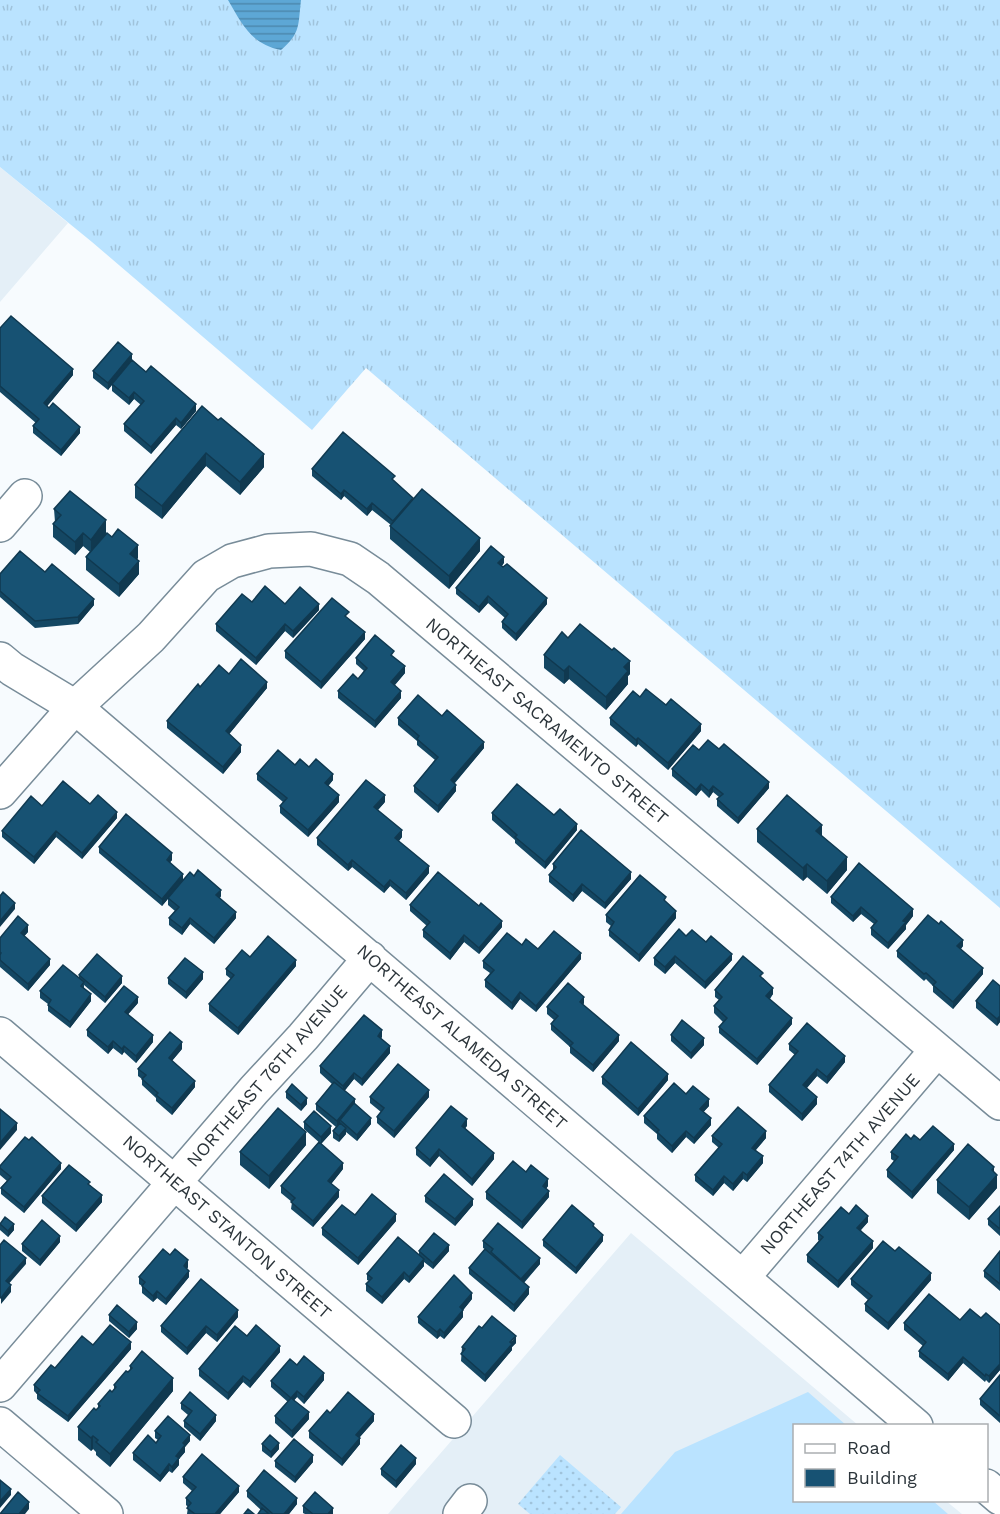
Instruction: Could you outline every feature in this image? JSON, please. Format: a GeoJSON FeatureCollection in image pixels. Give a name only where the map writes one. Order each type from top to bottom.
{"type":"FeatureCollection","features":[{"type":"Feature","properties":{"kind":"street"},"geometry":{"type":"LineString","coordinates":[[0,525],[25,496]]}},
{"type":"Feature","properties":{"kind":"street","name":"NORTHEAST SACRAMENTO STREET"},"geometry":{"type":"LineString","coordinates":[[0,792],[75,707],[151,637],[206,576],[232,561],[269,550],[311,549],[350,559],[378,578],[1000,1103]]}},
{"type":"Feature","properties":{"kind":"street","name":"NORTHEAST ALAMEDA STREET"},"geometry":{"type":"LineString","coordinates":[[0,659],[12,669],[75,707],[915,1424]]}},
{"type":"Feature","properties":{"kind":"street","name":"NORTHEAST 76TH AVENUE"},"geometry":{"type":"LineString","coordinates":[[0,1384],[370,958]]}},
{"type":"Feature","properties":{"kind":"street","name":"NORTHEAST STANTON STREET"},"geometry":{"type":"LineString","coordinates":[[0,1034],[454,1421]]}},
{"type":"Feature","properties":{"kind":"street","name":"NORTHEAST 74TH AVENUE"},"geometry":{"type":"LineString","coordinates":[[743,1277],[937,1050]]}},
{"type":"Feature","properties":{"kind":"street"},"geometry":{"type":"LineString","coordinates":[[0,1424],[106,1514]]}},
{"type":"Feature","properties":{"kind":"street"},"geometry":{"type":"LineString","coordinates":[[988,1487],[1000,1498]]}},
{"type":"Feature","properties":{"kind":"shaded area"},"geometry":{"type":"Polygon","coordinates":[[[228,0],[301,0],[299,22],[292,39],[281,50],[262,43],[249,32],[228,0]]]}},
{"type":"Feature","properties":{"kind":"shaded area"},"geometry":{"type":"Polygon","coordinates":[[[0,167],[68,223],[0,302],[0,167]]]}},
{"type":"Feature","properties":{"kind":"shaded area"},"geometry":{"type":"Polygon","coordinates":[[[631,1233],[857,1424],[793,1424],[793,1502],[947,1502],[962,1514],[388,1514],[631,1233]]]}},
{"type":"Feature","properties":{"kind":"green space"},"geometry":{"type":"Polygon","coordinates":[[[0,0],[1000,0],[1000,908],[366,368],[312,430],[92,242],[0,167],[0,0]]]}},
{"type":"Feature","properties":{"kind":"green space"},"geometry":{"type":"Polygon","coordinates":[[[808,1392],[845,1424],[793,1424],[793,1502],[934,1502],[948,1514],[621,1514],[675,1452],[808,1392]]]}},
{"type":"Feature","properties":{"kind":"green space"},"geometry":{"type":"Polygon","coordinates":[[[560,1455],[621,1507],[615,1514],[530,1514],[518,1504],[560,1455]]]}},
{"type":"Feature","properties":{"kind":"building"},"geometry":{"type":"Polygon","coordinates":[[[11,316],[73,369],[44,403],[49,408],[53,403],[80,427],[61,450],[33,426],[39,419],[0,386],[0,328],[11,316]]]}},
{"type":"Feature","properties":{"kind":"building"},"geometry":{"type":"Polygon","coordinates":[[[118,342],[132,354],[108,383],[93,371],[118,342]]]}},
{"type":"Feature","properties":{"kind":"building"},"geometry":{"type":"Polygon","coordinates":[[[132,360],[146,372],[151,366],[196,404],[181,423],[176,418],[151,447],[124,424],[144,401],[134,392],[129,398],[112,384],[132,360]]]}},
{"type":"Feature","properties":{"kind":"building"},"geometry":{"type":"Polygon","coordinates":[[[202,406],[218,420],[221,418],[264,454],[240,482],[206,453],[162,506],[135,485],[202,406]]]}},
{"type":"Feature","properties":{"kind":"building"},"geometry":{"type":"Polygon","coordinates":[[[343,432],[395,476],[392,479],[413,498],[393,521],[372,503],[367,509],[344,490],[341,494],[312,469],[343,432]]]}},
{"type":"Feature","properties":{"kind":"building"},"geometry":{"type":"Polygon","coordinates":[[[422,489],[480,538],[449,576],[390,526],[422,489]]]}},
{"type":"Feature","properties":{"kind":"building"},"geometry":{"type":"Polygon","coordinates":[[[70,491],[106,520],[91,540],[83,533],[75,542],[53,524],[61,515],[54,509],[70,491]]]}},
{"type":"Feature","properties":{"kind":"building"},"geometry":{"type":"Polygon","coordinates":[[[118,529],[138,545],[130,554],[139,561],[119,584],[86,557],[107,533],[112,537],[118,529]]]}},
{"type":"Feature","properties":{"kind":"building"},"geometry":{"type":"Polygon","coordinates":[[[491,546],[504,557],[498,563],[503,567],[507,564],[547,598],[516,634],[502,622],[508,614],[488,596],[479,607],[456,588],[491,546]]]}},
{"type":"Feature","properties":{"kind":"building"},"geometry":{"type":"Polygon","coordinates":[[[20,551],[45,572],[52,564],[94,599],[78,617],[35,621],[0,591],[0,574],[20,551]]]}},
{"type":"Feature","properties":{"kind":"building"},"geometry":{"type":"Polygon","coordinates":[[[265,586],[285,604],[300,587],[319,604],[293,631],[285,624],[256,658],[216,624],[242,594],[252,602],[265,586]]]}},
{"type":"Feature","properties":{"kind":"building"},"geometry":{"type":"Polygon","coordinates":[[[332,598],[349,612],[345,616],[365,632],[321,682],[285,651],[332,598]]]}},
{"type":"Feature","properties":{"kind":"building"},"geometry":{"type":"Polygon","coordinates":[[[580,624],[612,650],[614,648],[630,661],[624,667],[628,671],[606,697],[569,666],[564,671],[544,655],[562,632],[568,638],[580,624]]]}},
{"type":"Feature","properties":{"kind":"building"},"geometry":{"type":"Polygon","coordinates":[[[375,635],[394,651],[391,655],[405,666],[391,682],[401,691],[375,721],[338,691],[353,674],[358,679],[367,668],[356,658],[375,635]]]}},
{"type":"Feature","properties":{"kind":"building"},"geometry":{"type":"Polygon","coordinates":[[[241,659],[267,682],[226,731],[241,745],[223,767],[167,721],[198,684],[200,687],[219,665],[229,674],[241,659]]]}},
{"type":"Feature","properties":{"kind":"building"},"geometry":{"type":"Polygon","coordinates":[[[646,689],[666,705],[671,699],[701,724],[668,763],[610,718],[633,691],[640,697],[646,689]]]}},
{"type":"Feature","properties":{"kind":"building"},"geometry":{"type":"Polygon","coordinates":[[[418,695],[442,716],[447,710],[484,742],[451,780],[456,785],[438,806],[414,786],[438,757],[398,718],[418,695]]]}},
{"type":"Feature","properties":{"kind":"building"},"geometry":{"type":"Polygon","coordinates":[[[708,740],[719,749],[724,744],[769,782],[738,818],[717,799],[723,794],[713,786],[709,791],[701,784],[696,790],[672,769],[693,745],[699,750],[708,740]]]}},
{"type":"Feature","properties":{"kind":"building"},"geometry":{"type":"Polygon","coordinates":[[[278,750],[295,765],[300,759],[309,767],[316,759],[333,774],[325,783],[339,795],[308,830],[280,806],[287,798],[257,774],[278,750]]]}},
{"type":"Feature","properties":{"kind":"building"},"geometry":{"type":"Polygon","coordinates":[[[366,780],[385,795],[374,807],[402,830],[395,838],[429,866],[406,893],[390,880],[384,887],[352,860],[348,865],[317,838],[366,780]]]}},
{"type":"Feature","properties":{"kind":"building"},"geometry":{"type":"Polygon","coordinates":[[[63,781],[90,804],[98,795],[117,812],[82,853],[56,831],[34,857],[2,831],[31,796],[42,806],[63,781]]]}},
{"type":"Feature","properties":{"kind":"building"},"geometry":{"type":"Polygon","coordinates":[[[517,784],[554,815],[560,809],[577,824],[545,862],[515,837],[517,835],[492,813],[517,784]]]}},
{"type":"Feature","properties":{"kind":"building"},"geometry":{"type":"Polygon","coordinates":[[[787,795],[822,825],[816,831],[847,857],[827,881],[807,864],[803,868],[757,829],[787,795]]]}},
{"type":"Feature","properties":{"kind":"building"},"geometry":{"type":"Polygon","coordinates":[[[126,814],[172,853],[167,860],[183,874],[162,899],[99,847],[126,814]]]}},
{"type":"Feature","properties":{"kind":"building"},"geometry":{"type":"Polygon","coordinates":[[[581,830],[631,872],[605,903],[582,884],[573,895],[549,875],[556,867],[553,864],[581,830]]]}},
{"type":"Feature","properties":{"kind":"building"},"geometry":{"type":"Polygon","coordinates":[[[859,863],[913,909],[903,921],[906,922],[888,943],[871,928],[877,921],[861,907],[853,916],[831,897],[859,863]]]}},
{"type":"Feature","properties":{"kind":"building"},"geometry":{"type":"Polygon","coordinates":[[[198,870],[221,890],[216,895],[236,912],[214,938],[190,918],[182,928],[169,918],[179,907],[168,898],[190,872],[194,876],[198,870]]]}},
{"type":"Feature","properties":{"kind":"building"},"geometry":{"type":"Polygon","coordinates":[[[438,872],[479,906],[481,903],[502,921],[479,948],[464,935],[450,953],[423,930],[430,922],[410,905],[438,872]]]}},
{"type":"Feature","properties":{"kind":"building"},"geometry":{"type":"Polygon","coordinates":[[[640,875],[666,897],[664,900],[676,911],[639,955],[609,930],[614,922],[606,915],[640,875]]]}},
{"type":"Feature","properties":{"kind":"building"},"geometry":{"type":"Polygon","coordinates":[[[3,892],[15,903],[0,921],[0,896],[3,892]]]}},
{"type":"Feature","properties":{"kind":"building"},"geometry":{"type":"Polygon","coordinates":[[[928,915],[939,924],[941,921],[963,940],[957,946],[983,968],[953,1002],[933,985],[936,982],[897,951],[928,915]]]}},
{"type":"Feature","properties":{"kind":"building"},"geometry":{"type":"Polygon","coordinates":[[[18,916],[28,925],[21,933],[50,959],[28,984],[0,960],[0,938],[18,916]]]}},
{"type":"Feature","properties":{"kind":"building"},"geometry":{"type":"Polygon","coordinates":[[[679,929],[686,936],[692,930],[706,942],[711,936],[732,954],[705,982],[675,956],[665,967],[654,958],[679,929]]]}},
{"type":"Feature","properties":{"kind":"building"},"geometry":{"type":"Polygon","coordinates":[[[554,931],[581,953],[536,1006],[520,992],[512,1003],[485,980],[494,970],[483,961],[507,933],[522,945],[526,939],[538,949],[554,931]]]}},
{"type":"Feature","properties":{"kind":"building"},"geometry":{"type":"Polygon","coordinates":[[[268,936],[296,960],[238,1028],[209,1004],[234,975],[226,969],[242,950],[250,957],[268,936]]]}},
{"type":"Feature","properties":{"kind":"building"},"geometry":{"type":"Polygon","coordinates":[[[97,954],[122,976],[105,997],[79,975],[97,954]]]}},
{"type":"Feature","properties":{"kind":"building"},"geometry":{"type":"Polygon","coordinates":[[[743,956],[763,973],[760,976],[773,988],[766,996],[792,1018],[757,1059],[719,1027],[727,1018],[714,1006],[722,997],[715,990],[743,956]]]}},
{"type":"Feature","properties":{"kind":"building"},"geometry":{"type":"Polygon","coordinates":[[[185,958],[203,972],[186,992],[168,978],[185,958]]]}},
{"type":"Feature","properties":{"kind":"building"},"geometry":{"type":"Polygon","coordinates":[[[63,965],[84,982],[81,986],[91,994],[70,1022],[48,1005],[51,1000],[40,991],[63,965]]]}},
{"type":"Feature","properties":{"kind":"building"},"geometry":{"type":"Polygon","coordinates":[[[993,980],[1000,986],[1000,1016],[997,1019],[976,1001],[993,980]]]}},
{"type":"Feature","properties":{"kind":"building"},"geometry":{"type":"Polygon","coordinates":[[[568,983],[584,997],[580,1002],[619,1035],[593,1065],[570,1046],[573,1043],[551,1024],[558,1016],[547,1007],[568,983]]]}},
{"type":"Feature","properties":{"kind":"building"},"geometry":{"type":"Polygon","coordinates":[[[124,986],[138,997],[125,1012],[153,1035],[136,1056],[124,1046],[122,1049],[113,1041],[108,1047],[87,1030],[124,986]]]}},
{"type":"Feature","properties":{"kind":"building"},"geometry":{"type":"Polygon","coordinates":[[[364,1015],[382,1030],[378,1036],[390,1046],[362,1079],[354,1073],[343,1086],[320,1066],[364,1015]]]}},
{"type":"Feature","properties":{"kind":"building"},"geometry":{"type":"Polygon","coordinates":[[[682,1020],[704,1038],[691,1053],[671,1035],[682,1020]]]}},
{"type":"Feature","properties":{"kind":"building"},"geometry":{"type":"Polygon","coordinates":[[[807,1023],[845,1056],[827,1077],[817,1069],[803,1085],[817,1097],[802,1114],[769,1085],[798,1051],[789,1044],[807,1023]]]}},
{"type":"Feature","properties":{"kind":"building"},"geometry":{"type":"Polygon","coordinates":[[[170,1032],[182,1042],[169,1058],[195,1081],[172,1108],[142,1079],[146,1075],[138,1069],[170,1032]]]}},
{"type":"Feature","properties":{"kind":"building"},"geometry":{"type":"Polygon","coordinates":[[[631,1042],[668,1074],[638,1109],[602,1077],[631,1042]]]}},
{"type":"Feature","properties":{"kind":"building"},"geometry":{"type":"Polygon","coordinates":[[[398,1064],[429,1090],[394,1131],[377,1117],[384,1108],[370,1097],[398,1064]]]}},
{"type":"Feature","properties":{"kind":"building"},"geometry":{"type":"Polygon","coordinates":[[[334,1082],[355,1099],[337,1121],[316,1104],[334,1082]]]}},
{"type":"Feature","properties":{"kind":"building"},"geometry":{"type":"Polygon","coordinates":[[[674,1083],[686,1094],[693,1086],[709,1099],[700,1109],[711,1118],[694,1138],[686,1131],[672,1146],[644,1116],[674,1083]]]}},
{"type":"Feature","properties":{"kind":"building"},"geometry":{"type":"Polygon","coordinates":[[[292,1084],[307,1098],[301,1105],[286,1092],[292,1084]]]}},
{"type":"Feature","properties":{"kind":"building"},"geometry":{"type":"Polygon","coordinates":[[[354,1103],[371,1118],[357,1135],[340,1120],[354,1103]]]}},
{"type":"Feature","properties":{"kind":"building"},"geometry":{"type":"Polygon","coordinates":[[[451,1106],[467,1119],[462,1126],[494,1153],[472,1179],[439,1149],[430,1160],[416,1148],[451,1106]]]}},
{"type":"Feature","properties":{"kind":"building"},"geometry":{"type":"Polygon","coordinates":[[[738,1107],[766,1131],[752,1148],[763,1156],[747,1175],[743,1172],[733,1184],[724,1176],[713,1190],[695,1175],[722,1144],[712,1136],[738,1107]]]}},
{"type":"Feature","properties":{"kind":"building"},"geometry":{"type":"Polygon","coordinates":[[[278,1108],[306,1132],[269,1176],[240,1152],[278,1108]]]}},
{"type":"Feature","properties":{"kind":"building"},"geometry":{"type":"Polygon","coordinates":[[[0,1109],[17,1123],[0,1143],[0,1109]]]}},
{"type":"Feature","properties":{"kind":"building"},"geometry":{"type":"Polygon","coordinates":[[[314,1111],[331,1126],[321,1137],[304,1122],[314,1111]]]}},
{"type":"Feature","properties":{"kind":"building"},"geometry":{"type":"Polygon","coordinates":[[[340,1123],[346,1128],[339,1136],[333,1131],[340,1123]]]}},
{"type":"Feature","properties":{"kind":"building"},"geometry":{"type":"Polygon","coordinates":[[[933,1126],[954,1144],[912,1192],[887,1170],[898,1157],[891,1152],[906,1134],[911,1139],[914,1135],[920,1140],[933,1126]]]}},
{"type":"Feature","properties":{"kind":"building"},"geometry":{"type":"Polygon","coordinates":[[[25,1137],[29,1140],[32,1137],[61,1163],[24,1207],[1,1188],[11,1177],[0,1166],[25,1137]]]}},
{"type":"Feature","properties":{"kind":"building"},"geometry":{"type":"Polygon","coordinates":[[[319,1142],[343,1163],[328,1181],[339,1190],[313,1221],[291,1202],[295,1198],[281,1186],[319,1142]]]}},
{"type":"Feature","properties":{"kind":"building"},"geometry":{"type":"Polygon","coordinates":[[[968,1144],[994,1167],[992,1170],[997,1175],[969,1207],[937,1180],[968,1144]]]}},
{"type":"Feature","properties":{"kind":"building"},"geometry":{"type":"Polygon","coordinates":[[[513,1161],[526,1172],[531,1165],[548,1179],[543,1186],[549,1191],[522,1222],[486,1192],[513,1161]]]}},
{"type":"Feature","properties":{"kind":"building"},"geometry":{"type":"Polygon","coordinates":[[[69,1165],[102,1195],[76,1225],[42,1196],[69,1165]]]}},
{"type":"Feature","properties":{"kind":"building"},"geometry":{"type":"Polygon","coordinates":[[[444,1174],[473,1199],[455,1219],[425,1196],[444,1174]]]}},
{"type":"Feature","properties":{"kind":"building"},"geometry":{"type":"Polygon","coordinates":[[[372,1194],[396,1214],[358,1258],[322,1228],[342,1205],[355,1215],[372,1194]]]}},
{"type":"Feature","properties":{"kind":"building"},"geometry":{"type":"Polygon","coordinates":[[[572,1205],[603,1235],[576,1268],[543,1240],[572,1205]]]}},
{"type":"Feature","properties":{"kind":"building"},"geometry":{"type":"Polygon","coordinates":[[[856,1205],[868,1216],[857,1228],[873,1241],[838,1281],[807,1255],[823,1237],[818,1233],[841,1207],[849,1214],[856,1205]]]}},
{"type":"Feature","properties":{"kind":"building"},"geometry":{"type":"Polygon","coordinates":[[[1000,1206],[1000,1229],[988,1219],[1000,1206]]]}},
{"type":"Feature","properties":{"kind":"building"},"geometry":{"type":"Polygon","coordinates":[[[5,1217],[14,1224],[8,1231],[0,1224],[5,1217]]]}},
{"type":"Feature","properties":{"kind":"building"},"geometry":{"type":"Polygon","coordinates":[[[42,1220],[60,1236],[40,1260],[22,1244],[42,1220]]]}},
{"type":"Feature","properties":{"kind":"building"},"geometry":{"type":"Polygon","coordinates":[[[498,1223],[540,1258],[521,1279],[491,1252],[493,1249],[483,1241],[498,1223]]]}},
{"type":"Feature","properties":{"kind":"building"},"geometry":{"type":"Polygon","coordinates":[[[434,1233],[449,1245],[433,1263],[419,1251],[434,1233]]]}},
{"type":"Feature","properties":{"kind":"building"},"geometry":{"type":"Polygon","coordinates":[[[398,1237],[424,1259],[409,1277],[404,1272],[382,1297],[366,1284],[372,1278],[367,1274],[398,1237]]]}},
{"type":"Feature","properties":{"kind":"building"},"geometry":{"type":"Polygon","coordinates":[[[4,1240],[26,1258],[6,1281],[11,1285],[1,1298],[0,1245],[4,1240]]]}},
{"type":"Feature","properties":{"kind":"building"},"geometry":{"type":"Polygon","coordinates":[[[883,1241],[895,1251],[899,1247],[931,1273],[888,1323],[865,1304],[872,1296],[851,1279],[883,1241]]]}},
{"type":"Feature","properties":{"kind":"building"},"geometry":{"type":"Polygon","coordinates":[[[163,1249],[170,1255],[175,1249],[188,1260],[184,1266],[189,1271],[166,1299],[157,1291],[153,1296],[142,1286],[145,1282],[139,1277],[163,1249]]]}},
{"type":"Feature","properties":{"kind":"building"},"geometry":{"type":"Polygon","coordinates":[[[485,1249],[529,1287],[514,1305],[469,1268],[485,1249]]]}},
{"type":"Feature","properties":{"kind":"building"},"geometry":{"type":"Polygon","coordinates":[[[1000,1251],[1000,1284],[984,1271],[1000,1251]]]}},
{"type":"Feature","properties":{"kind":"building"},"geometry":{"type":"Polygon","coordinates":[[[454,1275],[472,1293],[460,1307],[463,1310],[444,1333],[440,1329],[437,1332],[418,1317],[454,1275]]]}},
{"type":"Feature","properties":{"kind":"building"},"geometry":{"type":"Polygon","coordinates":[[[201,1279],[238,1310],[217,1335],[206,1326],[187,1348],[161,1326],[201,1279]]]}},
{"type":"Feature","properties":{"kind":"building"},"geometry":{"type":"Polygon","coordinates":[[[929,1294],[960,1320],[970,1309],[981,1318],[986,1313],[1000,1325],[1000,1364],[989,1376],[986,1374],[985,1376],[963,1357],[948,1374],[919,1351],[926,1342],[904,1323],[929,1294]]]}},
{"type":"Feature","properties":{"kind":"building"},"geometry":{"type":"Polygon","coordinates":[[[117,1305],[137,1322],[129,1332],[109,1315],[117,1305]]]}},
{"type":"Feature","properties":{"kind":"building"},"geometry":{"type":"Polygon","coordinates":[[[492,1316],[516,1336],[510,1342],[512,1344],[485,1375],[461,1354],[465,1349],[462,1347],[479,1326],[482,1328],[492,1316]]]}},
{"type":"Feature","properties":{"kind":"building"},"geometry":{"type":"Polygon","coordinates":[[[110,1325],[131,1342],[68,1416],[37,1393],[40,1390],[34,1385],[51,1365],[55,1368],[82,1336],[93,1345],[110,1325]]]}},
{"type":"Feature","properties":{"kind":"building"},"geometry":{"type":"Polygon","coordinates":[[[256,1325],[280,1346],[250,1381],[243,1376],[228,1393],[199,1369],[235,1326],[247,1336],[256,1325]]]}},
{"type":"Feature","properties":{"kind":"building"},"geometry":{"type":"Polygon","coordinates":[[[142,1351],[173,1378],[110,1454],[96,1442],[98,1440],[93,1436],[91,1438],[78,1427],[94,1408],[96,1410],[100,1406],[98,1404],[110,1390],[112,1392],[116,1387],[114,1385],[126,1371],[132,1368],[130,1366],[142,1351]]]}},
{"type":"Feature","properties":{"kind":"building"},"geometry":{"type":"Polygon","coordinates":[[[304,1356],[324,1373],[304,1397],[297,1391],[291,1398],[271,1381],[290,1359],[297,1365],[304,1356]]]}},
{"type":"Feature","properties":{"kind":"building"},"geometry":{"type":"Polygon","coordinates":[[[1000,1375],[1000,1416],[980,1399],[1000,1375]]]}},
{"type":"Feature","properties":{"kind":"building"},"geometry":{"type":"Polygon","coordinates":[[[190,1392],[216,1415],[200,1434],[184,1421],[192,1411],[181,1403],[190,1392]]]}},
{"type":"Feature","properties":{"kind":"building"},"geometry":{"type":"Polygon","coordinates":[[[348,1392],[374,1414],[356,1435],[360,1438],[342,1459],[309,1431],[327,1410],[330,1413],[348,1392]]]}},
{"type":"Feature","properties":{"kind":"building"},"geometry":{"type":"Polygon","coordinates":[[[291,1398],[309,1412],[292,1431],[275,1416],[291,1398]]]}},
{"type":"Feature","properties":{"kind":"building"},"geometry":{"type":"Polygon","coordinates":[[[168,1416],[190,1435],[176,1456],[179,1458],[172,1467],[169,1464],[160,1476],[133,1453],[148,1435],[156,1443],[161,1436],[155,1431],[168,1416]]]}},
{"type":"Feature","properties":{"kind":"building"},"geometry":{"type":"Polygon","coordinates":[[[270,1435],[279,1443],[271,1452],[262,1444],[270,1435]]]}},
{"type":"Feature","properties":{"kind":"building"},"geometry":{"type":"Polygon","coordinates":[[[294,1439],[313,1455],[295,1477],[275,1461],[294,1439]]]}},
{"type":"Feature","properties":{"kind":"building"},"geometry":{"type":"Polygon","coordinates":[[[401,1445],[416,1458],[396,1481],[381,1469],[401,1445]]]}},
{"type":"Feature","properties":{"kind":"building"},"geometry":{"type":"Polygon","coordinates":[[[202,1454],[239,1486],[215,1514],[195,1514],[187,1508],[191,1503],[186,1498],[196,1487],[183,1477],[202,1454]]]}},
{"type":"Feature","properties":{"kind":"building"},"geometry":{"type":"Polygon","coordinates":[[[264,1470],[297,1498],[284,1514],[273,1514],[247,1491],[264,1470]]]}},
{"type":"Feature","properties":{"kind":"building"},"geometry":{"type":"Polygon","coordinates":[[[0,1480],[11,1489],[0,1501],[0,1480]]]}},
{"type":"Feature","properties":{"kind":"building"},"geometry":{"type":"Polygon","coordinates":[[[18,1492],[29,1502],[19,1514],[0,1514],[18,1492]]]}},
{"type":"Feature","properties":{"kind":"building"},"geometry":{"type":"Polygon","coordinates":[[[315,1492],[333,1508],[328,1514],[313,1514],[303,1506],[315,1492]]]}},
{"type":"Feature","properties":{"kind":"building"},"geometry":{"type":"Polygon","coordinates":[[[262,1508],[269,1514],[258,1514],[262,1508]]]}},
{"type":"Feature","properties":{"kind":"building"},"geometry":{"type":"Polygon","coordinates":[[[248,1509],[254,1514],[244,1514],[248,1509]]]}}]}
